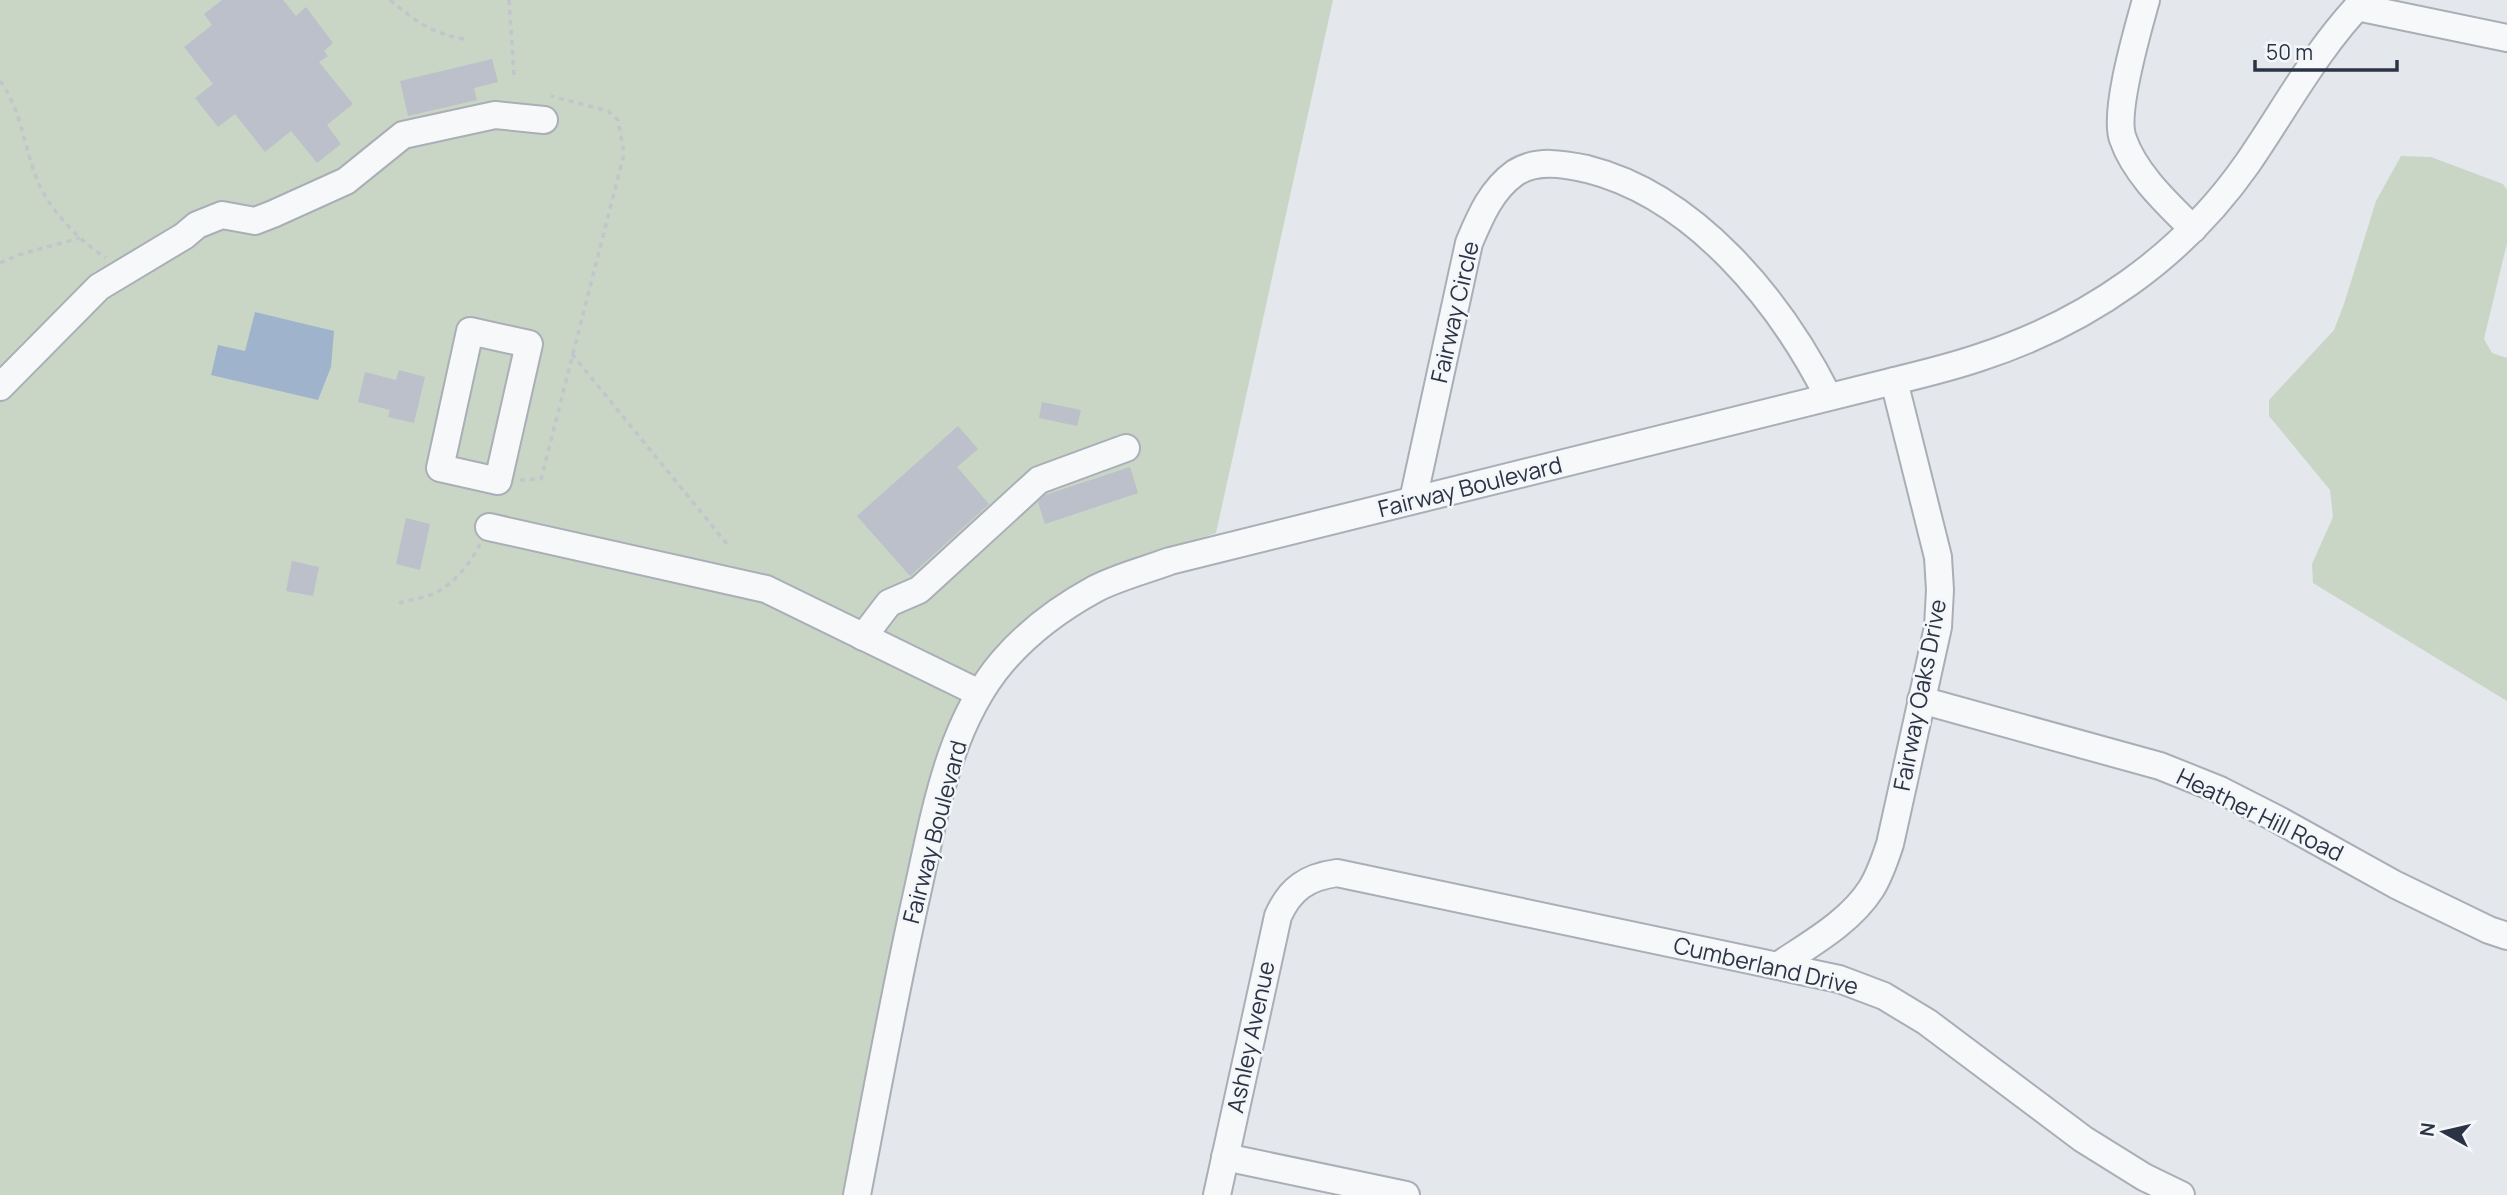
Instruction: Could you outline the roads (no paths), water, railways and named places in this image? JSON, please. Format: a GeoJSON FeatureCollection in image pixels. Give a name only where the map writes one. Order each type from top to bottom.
{"type":"FeatureCollection","features":[{"type":"Feature","properties":{"kind":"street"},"geometry":{"type":"LineString","coordinates":[[2146,0],[2131,56],[2122,107],[2122,138],[2158,195],[2193,229]]}},
{"type":"Feature","properties":{"kind":"street"},"geometry":{"type":"LineString","coordinates":[[2360,4],[2507,38]]}},
{"type":"Feature","properties":{"kind":"street","name":"Fairway Boulevard"},"geometry":{"type":"LineString","coordinates":[[857,1195],[905,948],[949,766],[979,692],[1004,660],[1031,633],[1097,588],[1178,559],[1499,481],[1828,396],[1894,382],[1980,358],[2065,323],[2116,294],[2154,265],[2193,229],[2246,166],[2322,51],[2360,4]]}},
{"type":"Feature","properties":{"kind":"street"},"geometry":{"type":"LineString","coordinates":[[0,387],[99,287],[184,236],[197,225],[222,215],[255,221],[346,181],[403,135],[495,115],[544,120]]}},
{"type":"Feature","properties":{"kind":"street","name":"Fairway Circle"},"geometry":{"type":"LineString","coordinates":[[1413,500],[1468,243],[1481,214],[1499,188],[1516,173],[1534,164],[1575,166],[1601,173],[1629,184],[1685,215],[1722,248],[1764,296],[1815,371],[1828,396]]}},
{"type":"Feature","properties":{"kind":"street"},"geometry":{"type":"LineString","coordinates":[[470,331],[529,344],[498,481],[440,468],[470,331]]}},
{"type":"Feature","properties":{"kind":"street","name":"Fairway Oaks Drive"},"geometry":{"type":"LineString","coordinates":[[1779,965],[1834,927],[1870,891],[1891,844],[1938,627],[1938,557],[1894,382]]}},
{"type":"Feature","properties":{"kind":"street"},"geometry":{"type":"LineString","coordinates":[[863,637],[889,603],[919,590],[1039,480],[1126,448]]}},
{"type":"Feature","properties":{"kind":"street"},"geometry":{"type":"LineString","coordinates":[[489,527],[766,589],[979,692]]}},
{"type":"Feature","properties":{"kind":"street","name":"Heather Hill Road"},"geometry":{"type":"LineString","coordinates":[[1922,701],[2160,766],[2208,785],[2277,819],[2396,885],[2507,936]]}},
{"type":"Feature","properties":{"kind":"street","name":"Cumberland Drive"},"geometry":{"type":"LineString","coordinates":[[1299,885],[1324,874],[1350,874],[1839,979],[1884,996],[1927,1022],[2083,1139],[2144,1177],[2181,1195]]}},
{"type":"Feature","properties":{"kind":"street","name":"Ashley Avenue"},"geometry":{"type":"LineString","coordinates":[[1217,1195],[1274,928],[1283,904],[1299,885]]}},
{"type":"Feature","properties":{"kind":"street"},"geometry":{"type":"LineString","coordinates":[[1225,1157],[1406,1195]]}},
{"type":"Feature","properties":{"kind":"water"},"geometry":{"type":"Polygon","coordinates":[[[255,312],[334,331],[331,367],[318,400],[211,375],[218,345],[245,351],[255,312]]]}}]}
